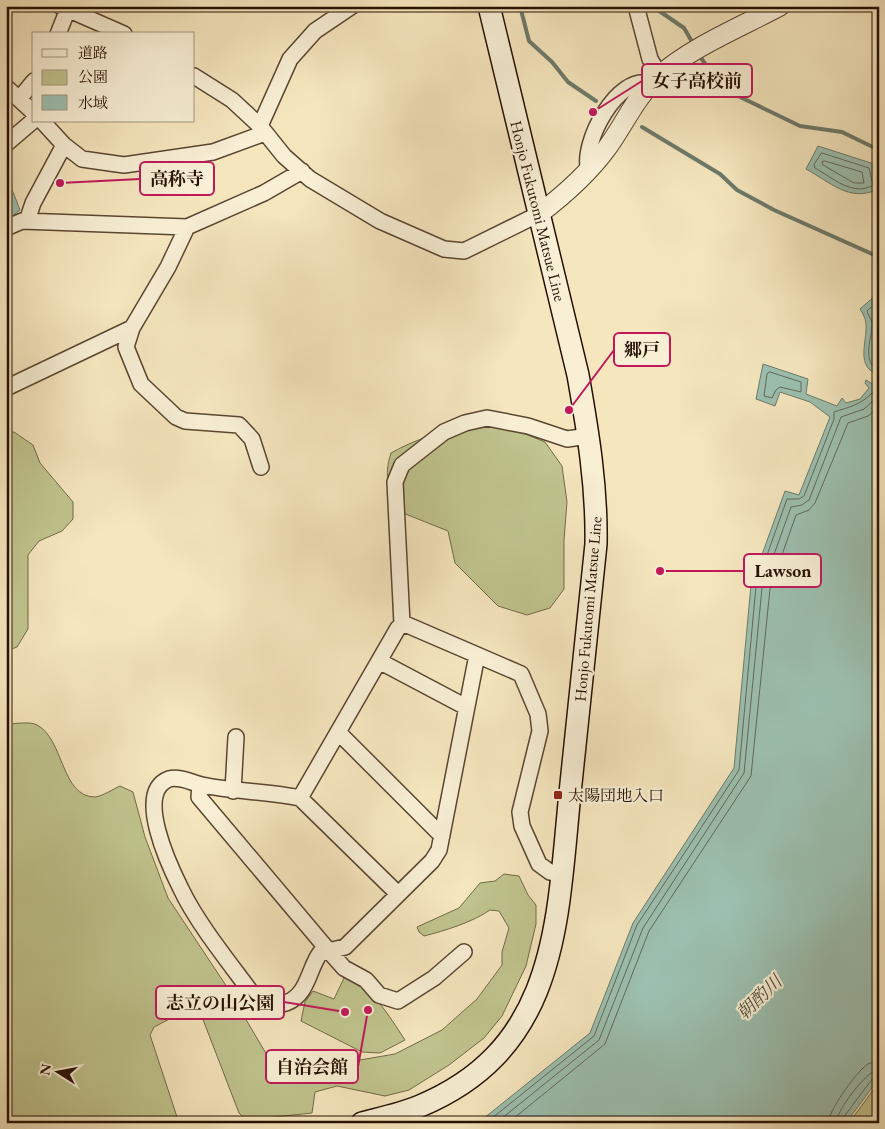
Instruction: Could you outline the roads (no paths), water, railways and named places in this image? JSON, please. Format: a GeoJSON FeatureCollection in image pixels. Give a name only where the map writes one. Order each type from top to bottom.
{"type":"FeatureCollection","features":[{"type":"Feature","properties":{"kind":"main road","name":"Honjo Fukutomi Matsue Line"},"geometry":{"type":"LineString","coordinates":[[362,1123],[401,1113],[438,1098],[475,1074],[511,1037],[532,1005],[546,971],[562,875],[596,544],[596,490],[578,375],[489,6]]}},
{"type":"Feature","properties":{"kind":"street"},"geometry":{"type":"LineString","coordinates":[[43,122],[64,145],[82,159],[124,164],[213,152],[263,130],[290,59],[315,31],[352,6]]}},
{"type":"Feature","properties":{"kind":"street"},"geometry":{"type":"LineString","coordinates":[[636,6],[655,80]]}},
{"type":"Feature","properties":{"kind":"street"},"geometry":{"type":"LineString","coordinates":[[195,77],[232,100],[263,130],[284,156],[310,179],[380,221],[444,249],[464,251],[539,214],[567,193],[609,147],[655,80],[688,55],[780,6]]}},
{"type":"Feature","properties":{"kind":"street"},"geometry":{"type":"LineString","coordinates":[[58,32],[64,8],[119,32]]}},
{"type":"Feature","properties":{"kind":"street"},"geometry":{"type":"LineString","coordinates":[[19,99],[32,83]]}},
{"type":"Feature","properties":{"kind":"street"},"geometry":{"type":"LineString","coordinates":[[6,87],[32,111]]}},
{"type":"Feature","properties":{"kind":"street"},"geometry":{"type":"LineString","coordinates":[[6,144],[32,122]]}},
{"type":"Feature","properties":{"kind":"street"},"geometry":{"type":"LineString","coordinates":[[27,221],[33,203],[64,145]]}},
{"type":"Feature","properties":{"kind":"street"},"geometry":{"type":"LineString","coordinates":[[6,228],[27,221],[187,227],[264,193],[302,171]]}},
{"type":"Feature","properties":{"kind":"street"},"geometry":{"type":"LineString","coordinates":[[187,227],[168,267],[132,328],[126,347],[141,384],[176,416],[185,421],[239,425],[252,439],[261,466]]}},
{"type":"Feature","properties":{"kind":"street"},"geometry":{"type":"LineString","coordinates":[[6,388],[132,328]]}},
{"type":"Feature","properties":{"kind":"street"},"geometry":{"type":"LineString","coordinates":[[300,798],[402,624],[395,482],[402,465],[444,432],[465,423],[487,418],[528,426],[566,439],[589,436]]}},
{"type":"Feature","properties":{"kind":"street"},"geometry":{"type":"LineString","coordinates":[[402,624],[521,674],[538,714],[540,732],[520,812],[526,838],[539,864],[550,872],[562,875]]}},
{"type":"Feature","properties":{"kind":"street"},"geometry":{"type":"LineString","coordinates":[[398,894],[300,798],[274,792],[233,791],[178,778],[170,779],[159,786],[154,793],[152,802],[160,838],[181,890],[256,999],[266,1005],[280,1005],[294,1000],[303,991],[320,953],[345,947],[432,861],[439,850],[477,654]]}},
{"type":"Feature","properties":{"kind":"street"},"geometry":{"type":"LineString","coordinates":[[379,661],[466,707]]}},
{"type":"Feature","properties":{"kind":"street"},"geometry":{"type":"LineString","coordinates":[[338,732],[442,836]]}},
{"type":"Feature","properties":{"kind":"street"},"geometry":{"type":"LineString","coordinates":[[233,791],[236,737]]}},
{"type":"Feature","properties":{"kind":"street"},"geometry":{"type":"LineString","coordinates":[[200,784],[199,797],[328,950],[344,968],[366,980],[379,995],[398,1001],[434,978],[464,952]]}},
{"type":"Feature","properties":{"kind":"water"},"geometry":{"type":"Polygon","coordinates":[[[818,146],[871,163],[879,170],[874,176],[879,181],[879,191],[857,194],[848,192],[832,185],[806,169],[818,146]]]}},
{"type":"Feature","properties":{"kind":"water"},"geometry":{"type":"Polygon","coordinates":[[[6,183],[13,192],[20,210],[6,221],[6,183]]]}},
{"type":"Feature","properties":{"kind":"water"},"geometry":{"type":"Polygon","coordinates":[[[879,281],[879,375],[867,366],[865,360],[866,323],[860,309],[876,295],[875,282],[879,281]]]}},
{"type":"Feature","properties":{"kind":"water","name":"朝酌川"},"geometry":{"type":"Polygon","coordinates":[[[763,364],[808,379],[806,394],[837,406],[842,398],[846,403],[860,399],[869,388],[865,383],[866,380],[879,388],[879,1078],[846,1123],[478,1123],[590,1033],[633,923],[734,768],[751,585],[785,491],[799,495],[830,417],[810,402],[780,392],[775,406],[756,399],[763,364]]]}},
{"type":"Feature","properties":{"kind":"waterway"},"geometry":{"type":"LineString","coordinates":[[520,6],[529,41],[552,62],[568,82],[596,101]]}},
{"type":"Feature","properties":{"kind":"waterway"},"geometry":{"type":"LineString","coordinates":[[652,6],[684,28],[691,40]]}},
{"type":"Feature","properties":{"kind":"waterway"},"geometry":{"type":"LineString","coordinates":[[701,58],[717,80],[738,96],[800,126],[842,132],[879,150]]}},
{"type":"Feature","properties":{"kind":"waterway"},"geometry":{"type":"LineString","coordinates":[[642,127],[720,174],[737,190],[774,210],[879,257]]}},
{"type":"Feature","properties":{"kind":"place","name":"女子高校前"},"geometry":{"type":"Point","coordinates":[593,112]}},
{"type":"Feature","properties":{"kind":"place","name":"高称寺"},"geometry":{"type":"Point","coordinates":[60,183]}},
{"type":"Feature","properties":{"kind":"place","name":"郷戸"},"geometry":{"type":"Point","coordinates":[569,410]}},
{"type":"Feature","properties":{"kind":"place","name":"Lawson"},"geometry":{"type":"Point","coordinates":[660,571]}},
{"type":"Feature","properties":{"kind":"place","name":"太陽団地入口"},"geometry":{"type":"Point","coordinates":[558,795]}},
{"type":"Feature","properties":{"kind":"place","name":"自治会館"},"geometry":{"type":"Point","coordinates":[368,1010]}},
{"type":"Feature","properties":{"kind":"place","name":"志立の山公園"},"geometry":{"type":"Point","coordinates":[345,1012]}}]}
